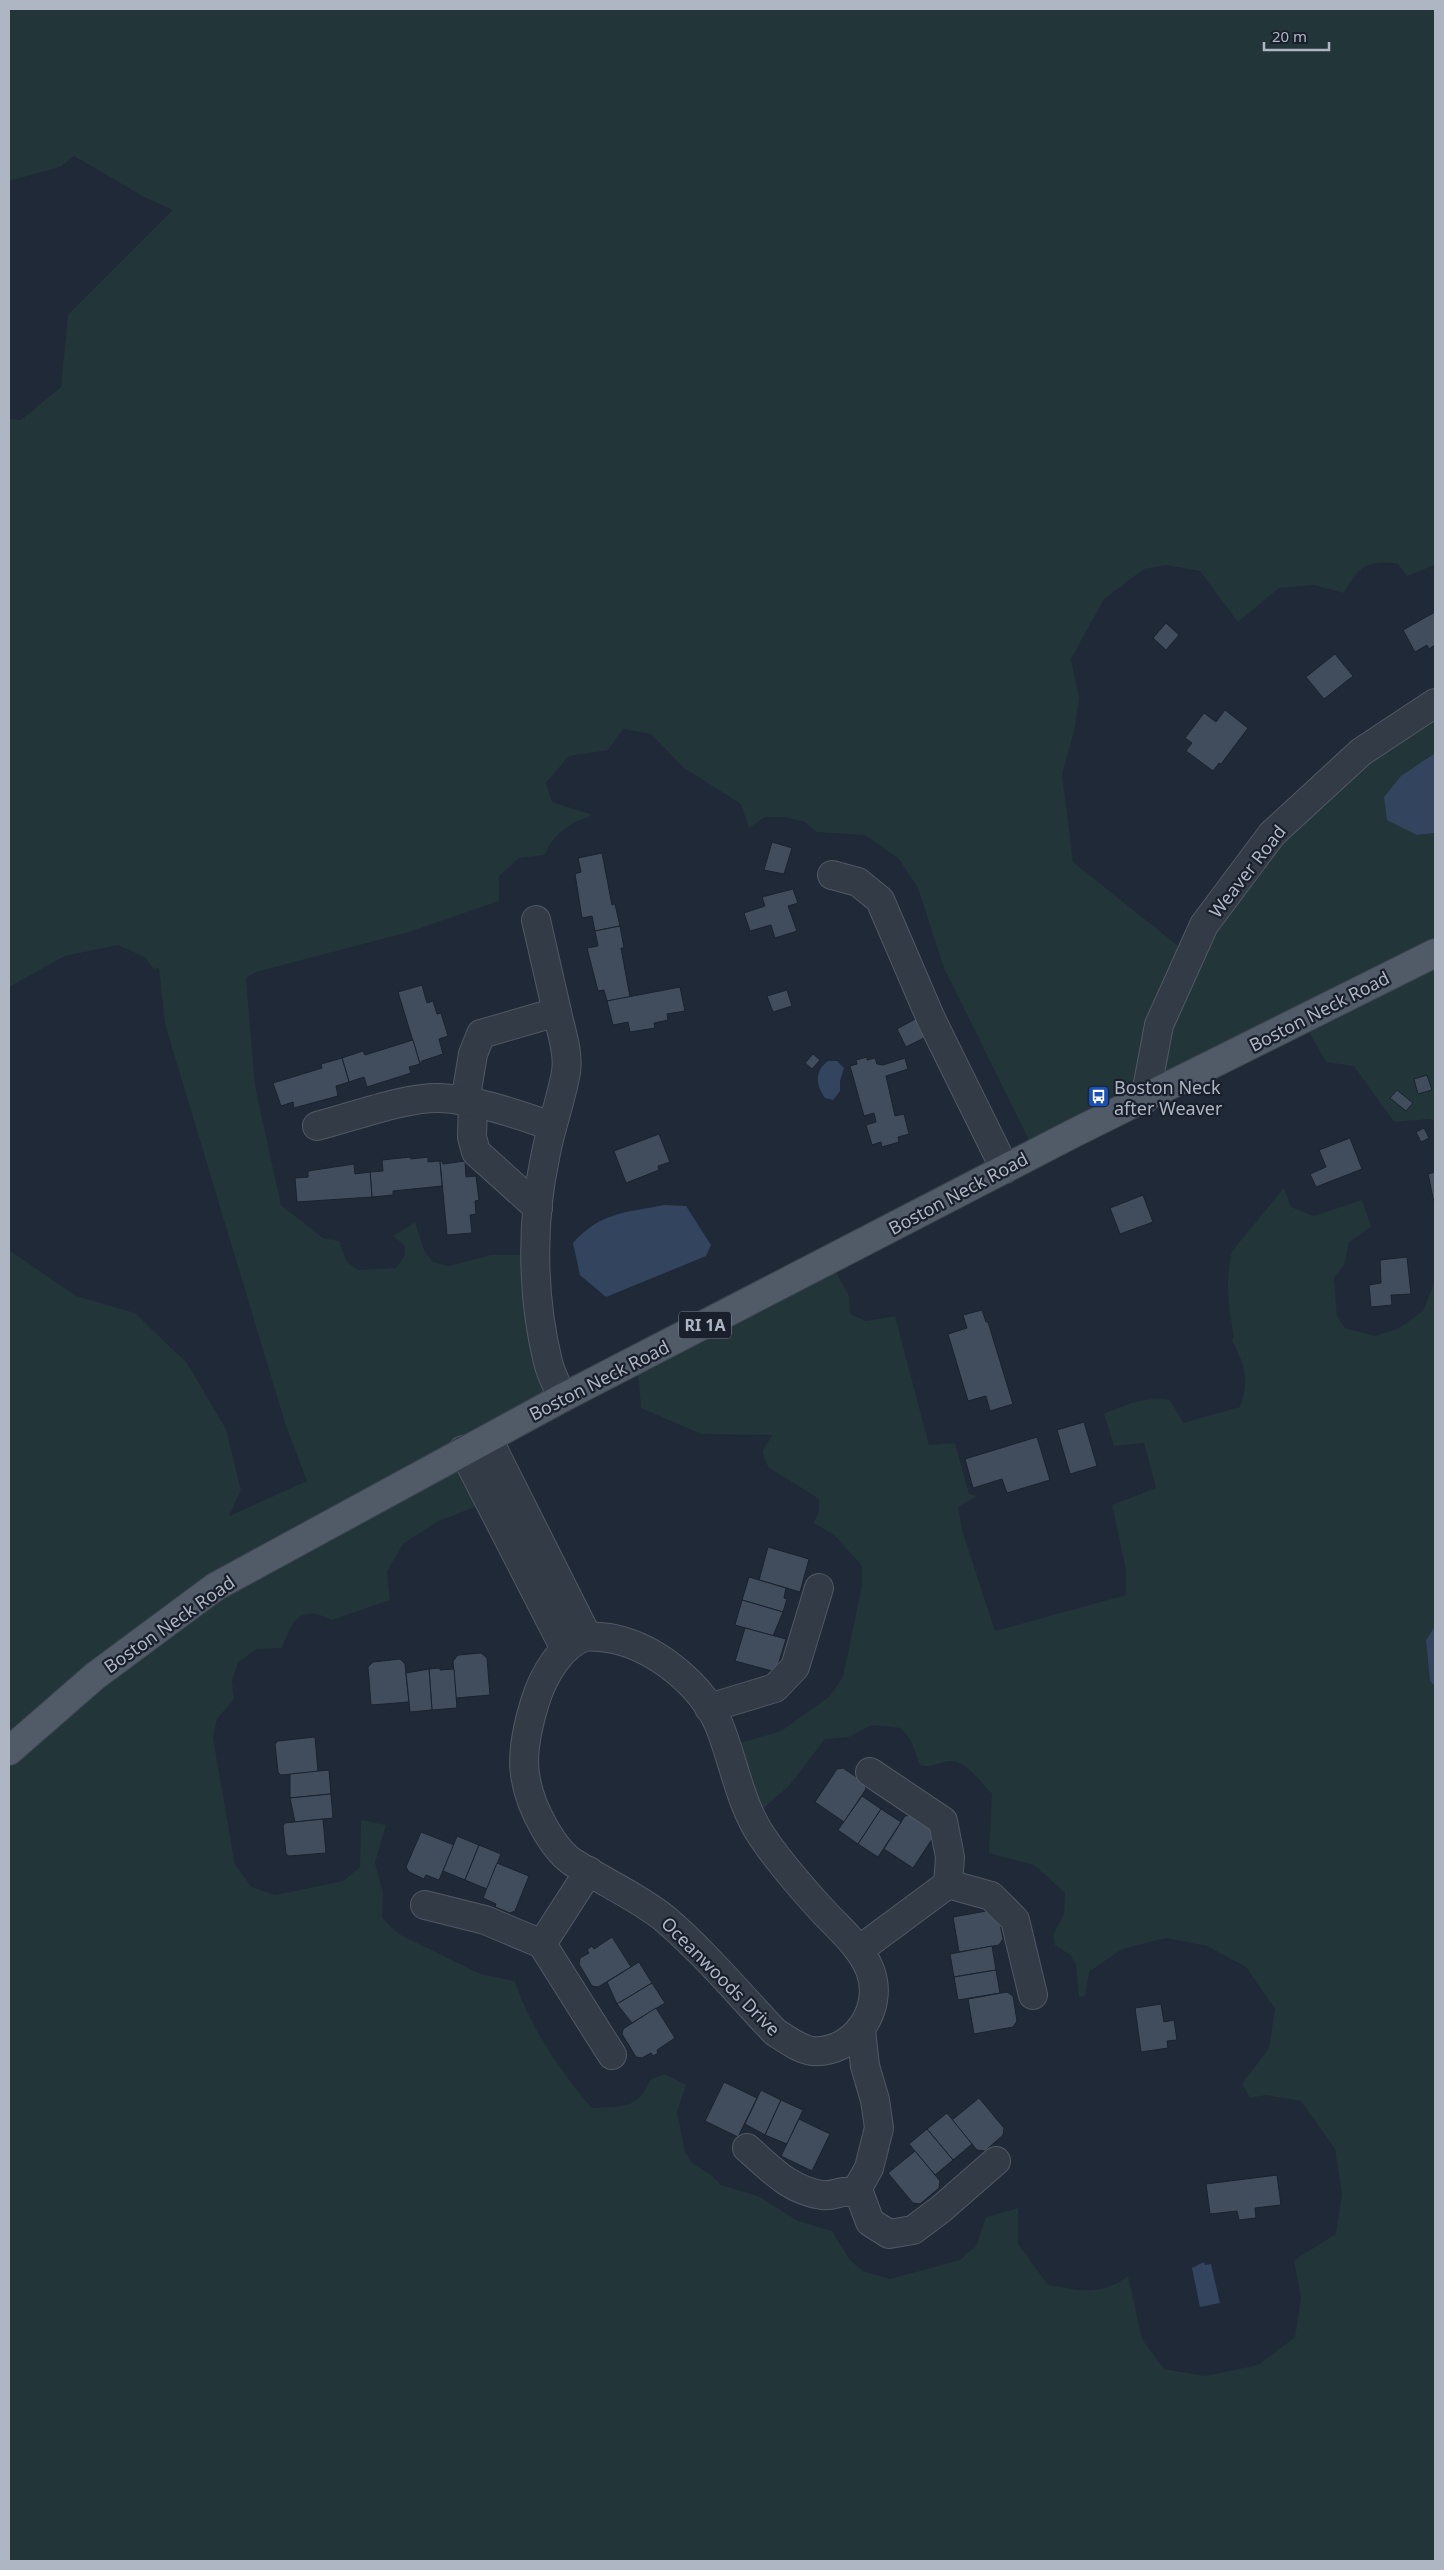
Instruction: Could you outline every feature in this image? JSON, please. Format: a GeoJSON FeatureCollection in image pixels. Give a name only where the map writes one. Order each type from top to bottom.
{"type":"FeatureCollection","features":[{"type":"Feature","properties":{"kind":"main road","name":"Boston Neck Road"},"geometry":{"type":"LineString","coordinates":[[9,1752],[95,1676],[215,1587],[463,1450],[488,1439],[562,1398],[1005,1169],[1435,953]]}},
{"type":"Feature","properties":{"kind":"street","name":"Weaver Road"},"geometry":{"type":"LineString","coordinates":[[1145,1099],[1159,1025],[1204,925],[1272,834],[1361,752],[1435,703]]}},
{"type":"Feature","properties":{"kind":"street"},"geometry":{"type":"LineString","coordinates":[[832,875],[858,882],[880,900],[931,1020],[1005,1169]]}},
{"type":"Feature","properties":{"kind":"street"},"geometry":{"type":"LineString","coordinates":[[536,920],[564,1044],[566,1071],[544,1159],[536,1227],[536,1276],[540,1317],[548,1364],[562,1398]]}},
{"type":"Feature","properties":{"kind":"street"},"geometry":{"type":"LineString","coordinates":[[538,1208],[476,1152],[472,1138],[469,1102],[473,1054],[482,1034],[557,1012]]}},
{"type":"Feature","properties":{"kind":"street"},"geometry":{"type":"LineString","coordinates":[[317,1126],[408,1102],[440,1098],[469,1102],[552,1126]]}},
{"type":"Feature","properties":{"kind":"street"},"geometry":{"type":"LineString","coordinates":[[488,1439],[514,1522]]}},
{"type":"Feature","properties":{"kind":"street"},"geometry":{"type":"LineString","coordinates":[[463,1450],[514,1522],[576,1643]]}},
{"type":"Feature","properties":{"kind":"street"},"geometry":{"type":"LineString","coordinates":[[709,1708],[775,1688],[795,1667],[820,1588]]}},
{"type":"Feature","properties":{"kind":"street","name":"Oceanwoods Drive"},"geometry":{"type":"LineString","coordinates":[[613,1638],[640,1648],[679,1674],[709,1708],[718,1724],[744,1797],[762,1836],[789,1872],[859,1950],[870,1970],[873,1997],[871,2008],[861,2030],[853,2038],[833,2050],[811,2051],[794,2044],[775,2032],[666,1920],[641,1900],[612,1886],[573,1862],[552,1840],[529,1797],[524,1771],[525,1734],[538,1693],[549,1671],[576,1643],[613,1638]]}},
{"type":"Feature","properties":{"kind":"street"},"geometry":{"type":"LineString","coordinates":[[859,1950],[948,1884],[950,1857],[943,1821],[870,1772]]}},
{"type":"Feature","properties":{"kind":"street"},"geometry":{"type":"LineString","coordinates":[[542,1944],[588,1871]]}},
{"type":"Feature","properties":{"kind":"street"},"geometry":{"type":"LineString","coordinates":[[948,1884],[991,1896],[1015,1920],[1033,1995]]}},
{"type":"Feature","properties":{"kind":"street"},"geometry":{"type":"LineString","coordinates":[[425,1905],[485,1920],[542,1944],[612,2054]]}},
{"type":"Feature","properties":{"kind":"street"},"geometry":{"type":"LineString","coordinates":[[855,2193],[869,2168],[879,2128],[875,2100],[865,2066],[861,2030]]}},
{"type":"Feature","properties":{"kind":"street"},"geometry":{"type":"LineString","coordinates":[[747,2148],[787,2184],[823,2195],[848,2190],[860,2195],[870,2222],[889,2234],[913,2230],[996,2161]]}},
{"type":"Feature","properties":{"kind":"green space"},"geometry":{"type":"Polygon","coordinates":[[[9,9],[1435,9],[1435,565],[1407,576],[1398,564],[1371,564],[1359,571],[1344,593],[1314,585],[1279,588],[1238,622],[1200,571],[1166,565],[1144,569],[1104,599],[1071,659],[1079,698],[1074,732],[1062,774],[1073,862],[1187,953],[1274,831],[1435,702],[1435,753],[1426,758],[1417,835],[1435,833],[1435,1121],[1429,1119],[1394,1122],[1354,1066],[1326,1062],[1303,1021],[1035,1152],[944,968],[918,888],[899,859],[865,835],[816,832],[805,822],[785,817],[765,817],[749,828],[741,804],[684,768],[651,734],[623,729],[608,750],[569,756],[546,783],[552,802],[593,815],[564,829],[553,840],[545,855],[519,858],[499,876],[499,901],[409,932],[256,972],[246,978],[255,1086],[281,1205],[323,1238],[339,1241],[347,1262],[358,1270],[396,1268],[405,1255],[405,1246],[393,1236],[415,1222],[424,1250],[433,1262],[449,1266],[491,1255],[532,1255],[559,1393],[478,1438],[482,1504],[437,1522],[403,1544],[387,1572],[390,1600],[332,1620],[312,1614],[304,1615],[298,1618],[289,1630],[282,1648],[256,1649],[238,1663],[232,1681],[234,1699],[217,1719],[213,1738],[235,1865],[252,1887],[275,1895],[343,1881],[360,1867],[361,1820],[386,1825],[375,1863],[383,1893],[382,1918],[399,1934],[480,1974],[515,1981],[521,1998],[547,2048],[569,2080],[592,2108],[620,2106],[634,2102],[640,2097],[650,2080],[665,2074],[686,2085],[677,2112],[685,2152],[692,2163],[710,2174],[721,2185],[758,2196],[798,2221],[832,2231],[850,2260],[863,2271],[890,2279],[960,2260],[976,2246],[986,2217],[1018,2208],[1018,2244],[1048,2285],[1080,2290],[1099,2289],[1118,2283],[1128,2276],[1142,2339],[1164,2369],[1205,2376],[1258,2365],[1295,2337],[1301,2298],[1294,2260],[1336,2234],[1342,2194],[1335,2149],[1301,2101],[1266,2095],[1250,2098],[1242,2084],[1269,2048],[1275,2009],[1246,1967],[1207,1946],[1166,1938],[1122,1949],[1089,1972],[1085,1996],[1079,1997],[1076,1964],[1070,1955],[1055,1945],[1053,1935],[1064,1914],[1065,1893],[1034,1865],[989,1853],[992,1794],[969,1769],[958,1762],[944,1762],[929,1766],[920,1765],[911,1741],[901,1728],[872,1725],[849,1737],[825,1739],[789,1786],[751,1819],[723,1748],[781,1731],[829,1697],[843,1677],[862,1585],[862,1566],[834,1535],[814,1523],[819,1511],[819,1499],[768,1467],[762,1452],[772,1435],[701,1434],[641,1408],[637,1361],[830,1261],[849,1296],[850,1314],[866,1321],[895,1316],[929,1445],[955,1443],[969,1494],[978,1496],[958,1507],[962,1530],[995,1631],[1126,1595],[1126,1570],[1112,1505],[1156,1488],[1144,1443],[1114,1446],[1104,1414],[1144,1400],[1170,1400],[1183,1423],[1240,1407],[1245,1388],[1245,1373],[1232,1340],[1234,1337],[1228,1284],[1232,1251],[1284,1188],[1291,1207],[1314,1216],[1362,1200],[1371,1227],[1349,1242],[1344,1265],[1334,1278],[1337,1316],[1345,1328],[1375,1336],[1399,1328],[1423,1311],[1434,1283],[1435,1238],[1435,1626],[1426,1640],[1430,1681],[1435,1686],[1435,2561],[9,2561],[9,1250],[76,1296],[135,1313],[187,1363],[226,1429],[241,1490],[229,1516],[307,1481],[285,1423],[165,1024],[159,968],[154,969],[144,957],[118,945],[65,956],[9,987],[9,419],[21,420],[61,387],[68,315],[173,210],[144,197],[74,156],[60,167],[9,181],[9,9]]]}},
{"type":"Feature","properties":{"kind":"water"},"geometry":{"type":"Polygon","coordinates":[[[1435,753],[1435,833],[1417,835],[1387,820],[1384,797],[1401,776],[1435,753]]]}},
{"type":"Feature","properties":{"kind":"water"},"geometry":{"type":"Polygon","coordinates":[[[828,1061],[837,1061],[844,1068],[840,1081],[840,1091],[833,1100],[825,1098],[818,1083],[820,1069],[828,1061]]]}},
{"type":"Feature","properties":{"kind":"water"},"geometry":{"type":"Polygon","coordinates":[[[664,1205],[686,1206],[711,1245],[706,1256],[606,1297],[580,1275],[573,1243],[583,1233],[604,1219],[614,1215],[664,1205]]]}},
{"type":"Feature","properties":{"kind":"water"},"geometry":{"type":"Polygon","coordinates":[[[1435,1626],[1435,1686],[1430,1681],[1426,1640],[1435,1626]]]}},
{"type":"Feature","properties":{"kind":"water"},"geometry":{"type":"Polygon","coordinates":[[[1204,2262],[1205,2265],[1211,2264],[1220,2303],[1200,2307],[1192,2268],[1204,2262]]]}},
{"type":"Feature","properties":{"kind":"building"},"geometry":{"type":"Polygon","coordinates":[[[1435,612],[1435,645],[1429,649],[1427,645],[1415,652],[1403,630],[1435,612]]]}},
{"type":"Feature","properties":{"kind":"building"},"geometry":{"type":"Polygon","coordinates":[[[1166,623],[1179,635],[1166,650],[1153,638],[1166,623]]]}},
{"type":"Feature","properties":{"kind":"building"},"geometry":{"type":"Polygon","coordinates":[[[1335,654],[1353,676],[1324,699],[1306,677],[1335,654]]]}},
{"type":"Feature","properties":{"kind":"building"},"geometry":{"type":"Polygon","coordinates":[[[1225,710],[1248,728],[1221,764],[1219,763],[1213,771],[1186,751],[1192,743],[1185,738],[1204,713],[1216,722],[1225,710]]]}},
{"type":"Feature","properties":{"kind":"building"},"geometry":{"type":"Polygon","coordinates":[[[772,842],[792,848],[784,874],[764,870],[772,842]]]}},
{"type":"Feature","properties":{"kind":"building"},"geometry":{"type":"Polygon","coordinates":[[[602,853],[612,905],[615,904],[620,926],[595,931],[592,916],[582,918],[575,874],[581,872],[578,858],[602,853]]]}},
{"type":"Feature","properties":{"kind":"building"},"geometry":{"type":"Polygon","coordinates":[[[793,889],[798,903],[788,906],[797,931],[775,938],[771,925],[750,931],[744,913],[765,906],[762,897],[793,889]]]}},
{"type":"Feature","properties":{"kind":"building"},"geometry":{"type":"Polygon","coordinates":[[[620,926],[624,948],[621,948],[630,997],[607,1001],[604,990],[598,991],[587,948],[598,946],[595,931],[620,926]]]}},
{"type":"Feature","properties":{"kind":"building"},"geometry":{"type":"Polygon","coordinates":[[[422,985],[427,1003],[433,1001],[437,1014],[441,1013],[448,1036],[439,1039],[443,1054],[422,1061],[420,1064],[398,992],[422,985]]]}},
{"type":"Feature","properties":{"kind":"building"},"geometry":{"type":"Polygon","coordinates":[[[680,987],[685,1011],[667,1014],[668,1020],[654,1023],[655,1028],[630,1032],[628,1022],[613,1025],[607,1001],[680,987]]]}},
{"type":"Feature","properties":{"kind":"building"},"geometry":{"type":"Polygon","coordinates":[[[787,990],[792,1006],[773,1012],[767,996],[787,990]]]}},
{"type":"Feature","properties":{"kind":"building"},"geometry":{"type":"Polygon","coordinates":[[[917,1018],[926,1037],[906,1047],[897,1029],[917,1018]]]}},
{"type":"Feature","properties":{"kind":"building"},"geometry":{"type":"Polygon","coordinates":[[[413,1040],[420,1064],[409,1067],[411,1073],[367,1087],[364,1077],[349,1082],[342,1058],[363,1051],[365,1055],[413,1040]]]}},
{"type":"Feature","properties":{"kind":"building"},"geometry":{"type":"Polygon","coordinates":[[[813,1054],[820,1060],[812,1069],[805,1063],[813,1054]]]}},
{"type":"Feature","properties":{"kind":"building"},"geometry":{"type":"Polygon","coordinates":[[[867,1057],[867,1060],[875,1058],[877,1064],[883,1065],[905,1058],[908,1069],[886,1076],[895,1116],[904,1114],[909,1134],[898,1137],[899,1142],[882,1147],[881,1142],[872,1145],[866,1125],[876,1122],[874,1113],[864,1116],[850,1066],[857,1064],[856,1060],[867,1057]]]}},
{"type":"Feature","properties":{"kind":"building"},"geometry":{"type":"Polygon","coordinates":[[[342,1058],[349,1082],[336,1086],[338,1096],[294,1108],[293,1102],[281,1106],[273,1083],[322,1068],[321,1064],[342,1058]]]}},
{"type":"Feature","properties":{"kind":"building"},"geometry":{"type":"Polygon","coordinates":[[[1427,1075],[1432,1090],[1418,1094],[1414,1079],[1427,1075]]]}},
{"type":"Feature","properties":{"kind":"building"},"geometry":{"type":"Polygon","coordinates":[[[1397,1090],[1413,1103],[1406,1111],[1390,1098],[1397,1090]]]}},
{"type":"Feature","properties":{"kind":"building"},"geometry":{"type":"Polygon","coordinates":[[[1424,1128],[1429,1138],[1421,1142],[1416,1132],[1424,1128]]]}},
{"type":"Feature","properties":{"kind":"building"},"geometry":{"type":"Polygon","coordinates":[[[659,1134],[670,1162],[658,1166],[659,1170],[626,1183],[614,1151],[659,1134]]]}},
{"type":"Feature","properties":{"kind":"building"},"geometry":{"type":"Polygon","coordinates":[[[1350,1138],[1362,1169],[1316,1187],[1310,1174],[1326,1167],[1319,1150],[1350,1138]]]}},
{"type":"Feature","properties":{"kind":"building"},"geometry":{"type":"Polygon","coordinates":[[[410,1157],[411,1159],[428,1157],[428,1162],[440,1161],[442,1186],[393,1191],[393,1195],[372,1197],[370,1172],[383,1171],[382,1160],[410,1157]]]}},
{"type":"Feature","properties":{"kind":"building"},"geometry":{"type":"Polygon","coordinates":[[[440,1161],[443,1164],[465,1161],[466,1177],[476,1176],[479,1200],[475,1201],[476,1214],[470,1215],[472,1233],[447,1235],[440,1161]]]}},
{"type":"Feature","properties":{"kind":"building"},"geometry":{"type":"Polygon","coordinates":[[[354,1164],[355,1174],[370,1172],[372,1197],[297,1202],[295,1178],[308,1177],[308,1171],[354,1164]]]}},
{"type":"Feature","properties":{"kind":"building"},"geometry":{"type":"Polygon","coordinates":[[[1435,1172],[1435,1207],[1428,1174],[1435,1172]]]}},
{"type":"Feature","properties":{"kind":"building"},"geometry":{"type":"Polygon","coordinates":[[[1143,1195],[1153,1222],[1120,1234],[1110,1208],[1143,1195]]]}},
{"type":"Feature","properties":{"kind":"building"},"geometry":{"type":"Polygon","coordinates":[[[1407,1257],[1411,1294],[1391,1295],[1392,1305],[1371,1307],[1369,1285],[1381,1283],[1380,1260],[1407,1257]]]}},
{"type":"Feature","properties":{"kind":"building"},"geometry":{"type":"Polygon","coordinates":[[[982,1310],[986,1322],[988,1322],[1013,1404],[990,1411],[986,1396],[968,1401],[948,1334],[967,1328],[963,1315],[982,1310]]]}},
{"type":"Feature","properties":{"kind":"building"},"geometry":{"type":"Polygon","coordinates":[[[1084,1422],[1097,1466],[1070,1474],[1057,1430],[1084,1422]]]}},
{"type":"Feature","properties":{"kind":"building"},"geometry":{"type":"Polygon","coordinates":[[[1037,1437],[1050,1480],[1007,1493],[1002,1479],[973,1488],[965,1459],[1037,1437]]]}},
{"type":"Feature","properties":{"kind":"building"},"geometry":{"type":"Polygon","coordinates":[[[768,1547],[809,1559],[800,1592],[759,1580],[768,1547]]]}},
{"type":"Feature","properties":{"kind":"building"},"geometry":{"type":"Polygon","coordinates":[[[749,1577],[786,1588],[784,1598],[787,1599],[783,1612],[742,1600],[749,1577]]]}},
{"type":"Feature","properties":{"kind":"building"},"geometry":{"type":"Polygon","coordinates":[[[742,1600],[783,1612],[773,1636],[735,1625],[742,1600]]]}},
{"type":"Feature","properties":{"kind":"building"},"geometry":{"type":"Polygon","coordinates":[[[745,1628],[786,1639],[776,1672],[735,1661],[745,1628]]]}},
{"type":"Feature","properties":{"kind":"building"},"geometry":{"type":"Polygon","coordinates":[[[481,1653],[487,1658],[490,1695],[456,1698],[453,1661],[458,1655],[481,1653]]]}},
{"type":"Feature","properties":{"kind":"building"},"geometry":{"type":"Polygon","coordinates":[[[400,1659],[405,1664],[409,1702],[371,1705],[368,1667],[373,1662],[400,1659]]]}},
{"type":"Feature","properties":{"kind":"building"},"geometry":{"type":"Polygon","coordinates":[[[440,1668],[440,1670],[454,1669],[457,1708],[432,1710],[429,1669],[440,1668]]]}},
{"type":"Feature","properties":{"kind":"building"},"geometry":{"type":"Polygon","coordinates":[[[429,1669],[432,1710],[410,1712],[406,1673],[429,1669]]]}},
{"type":"Feature","properties":{"kind":"building"},"geometry":{"type":"Polygon","coordinates":[[[315,1737],[318,1772],[281,1775],[278,1772],[275,1744],[278,1741],[315,1737]]]}},
{"type":"Feature","properties":{"kind":"building"},"geometry":{"type":"Polygon","coordinates":[[[843,1768],[865,1783],[866,1789],[844,1822],[815,1802],[837,1769],[843,1768]]]}},
{"type":"Feature","properties":{"kind":"building"},"geometry":{"type":"Polygon","coordinates":[[[329,1770],[331,1794],[290,1798],[290,1774],[329,1770]]]}},
{"type":"Feature","properties":{"kind":"building"},"geometry":{"type":"Polygon","coordinates":[[[331,1794],[333,1818],[295,1822],[290,1798],[331,1794]]]}},
{"type":"Feature","properties":{"kind":"building"},"geometry":{"type":"Polygon","coordinates":[[[862,1796],[881,1809],[858,1844],[838,1830],[862,1796]]]}},
{"type":"Feature","properties":{"kind":"building"},"geometry":{"type":"Polygon","coordinates":[[[881,1809],[901,1822],[878,1857],[858,1844],[881,1809]]]}},
{"type":"Feature","properties":{"kind":"building"},"geometry":{"type":"Polygon","coordinates":[[[912,1815],[933,1829],[934,1836],[913,1868],[884,1849],[905,1816],[912,1815]]]}},
{"type":"Feature","properties":{"kind":"building"},"geometry":{"type":"Polygon","coordinates":[[[323,1819],[326,1853],[289,1856],[286,1854],[283,1826],[285,1823],[323,1819]]]}},
{"type":"Feature","properties":{"kind":"building"},"geometry":{"type":"Polygon","coordinates":[[[421,1832],[454,1845],[439,1880],[426,1875],[424,1879],[409,1872],[406,1867],[421,1832]]]}},
{"type":"Feature","properties":{"kind":"building"},"geometry":{"type":"Polygon","coordinates":[[[457,1836],[479,1845],[465,1880],[443,1871],[457,1836]]]}},
{"type":"Feature","properties":{"kind":"building"},"geometry":{"type":"Polygon","coordinates":[[[479,1845],[501,1854],[487,1889],[465,1880],[479,1845]]]}},
{"type":"Feature","properties":{"kind":"building"},"geometry":{"type":"Polygon","coordinates":[[[497,1863],[529,1876],[515,1911],[510,1913],[495,1907],[496,1904],[483,1898],[497,1863]]]}},
{"type":"Feature","properties":{"kind":"building"},"geometry":{"type":"Polygon","coordinates":[[[992,1910],[998,1914],[1003,1939],[999,1945],[959,1952],[953,1917],[992,1910]]]}},
{"type":"Feature","properties":{"kind":"building"},"geometry":{"type":"Polygon","coordinates":[[[612,1937],[631,1967],[598,1987],[592,1986],[579,1964],[580,1958],[589,1953],[587,1950],[592,1946],[594,1949],[612,1937]]]}},
{"type":"Feature","properties":{"kind":"building"},"geometry":{"type":"Polygon","coordinates":[[[992,1946],[996,1970],[954,1977],[950,1954],[992,1946]]]}},
{"type":"Feature","properties":{"kind":"building"},"geometry":{"type":"Polygon","coordinates":[[[639,1962],[652,1983],[617,2004],[607,1982],[639,1962]]]}},
{"type":"Feature","properties":{"kind":"building"},"geometry":{"type":"Polygon","coordinates":[[[996,1970],[1000,1993],[958,2000],[954,1977],[996,1970]]]}},
{"type":"Feature","properties":{"kind":"building"},"geometry":{"type":"Polygon","coordinates":[[[652,1983],[665,2003],[632,2023],[617,2004],[652,1983]]]}},
{"type":"Feature","properties":{"kind":"building"},"geometry":{"type":"Polygon","coordinates":[[[1007,1992],[1013,1996],[1017,2021],[1013,2027],[974,2034],[968,1999],[1007,1992]]]}},
{"type":"Feature","properties":{"kind":"building"},"geometry":{"type":"Polygon","coordinates":[[[1161,2004],[1164,2022],[1174,2020],[1177,2040],[1167,2041],[1168,2048],[1141,2052],[1135,2008],[1161,2004]]]}},
{"type":"Feature","properties":{"kind":"building"},"geometry":{"type":"Polygon","coordinates":[[[656,2008],[675,2038],[657,2050],[658,2053],[653,2056],[651,2053],[642,2058],[636,2057],[622,2034],[623,2029],[656,2008]]]}},
{"type":"Feature","properties":{"kind":"building"},"geometry":{"type":"Polygon","coordinates":[[[724,2082],[757,2098],[738,2137],[705,2121],[724,2082]]]}},
{"type":"Feature","properties":{"kind":"building"},"geometry":{"type":"Polygon","coordinates":[[[761,2090],[781,2100],[765,2135],[745,2124],[761,2090]]]}},
{"type":"Feature","properties":{"kind":"building"},"geometry":{"type":"Polygon","coordinates":[[[979,2098],[1004,2128],[1003,2135],[985,2151],[977,2150],[952,2120],[979,2098]]]}},
{"type":"Feature","properties":{"kind":"building"},"geometry":{"type":"Polygon","coordinates":[[[781,2100],[803,2110],[787,2144],[765,2135],[781,2100]]]}},
{"type":"Feature","properties":{"kind":"building"},"geometry":{"type":"Polygon","coordinates":[[[947,2113],[972,2144],[953,2160],[927,2129],[947,2113]]]}},
{"type":"Feature","properties":{"kind":"building"},"geometry":{"type":"Polygon","coordinates":[[[799,2119],[830,2134],[812,2171],[781,2156],[799,2119]]]}},
{"type":"Feature","properties":{"kind":"building"},"geometry":{"type":"Polygon","coordinates":[[[927,2129],[953,2160],[935,2175],[909,2144],[927,2129]]]}},
{"type":"Feature","properties":{"kind":"building"},"geometry":{"type":"Polygon","coordinates":[[[915,2151],[940,2181],[939,2188],[920,2204],[913,2203],[888,2173],[915,2151]]]}},
{"type":"Feature","properties":{"kind":"building"},"geometry":{"type":"Polygon","coordinates":[[[1277,2175],[1281,2205],[1255,2208],[1256,2218],[1239,2220],[1237,2211],[1210,2214],[1206,2184],[1277,2175]]]}},
{"type":"Feature","properties":{"kind":"place","name":"Boston Neck after Weaver"},"geometry":{"type":"Point","coordinates":[1098,1097]}}]}
